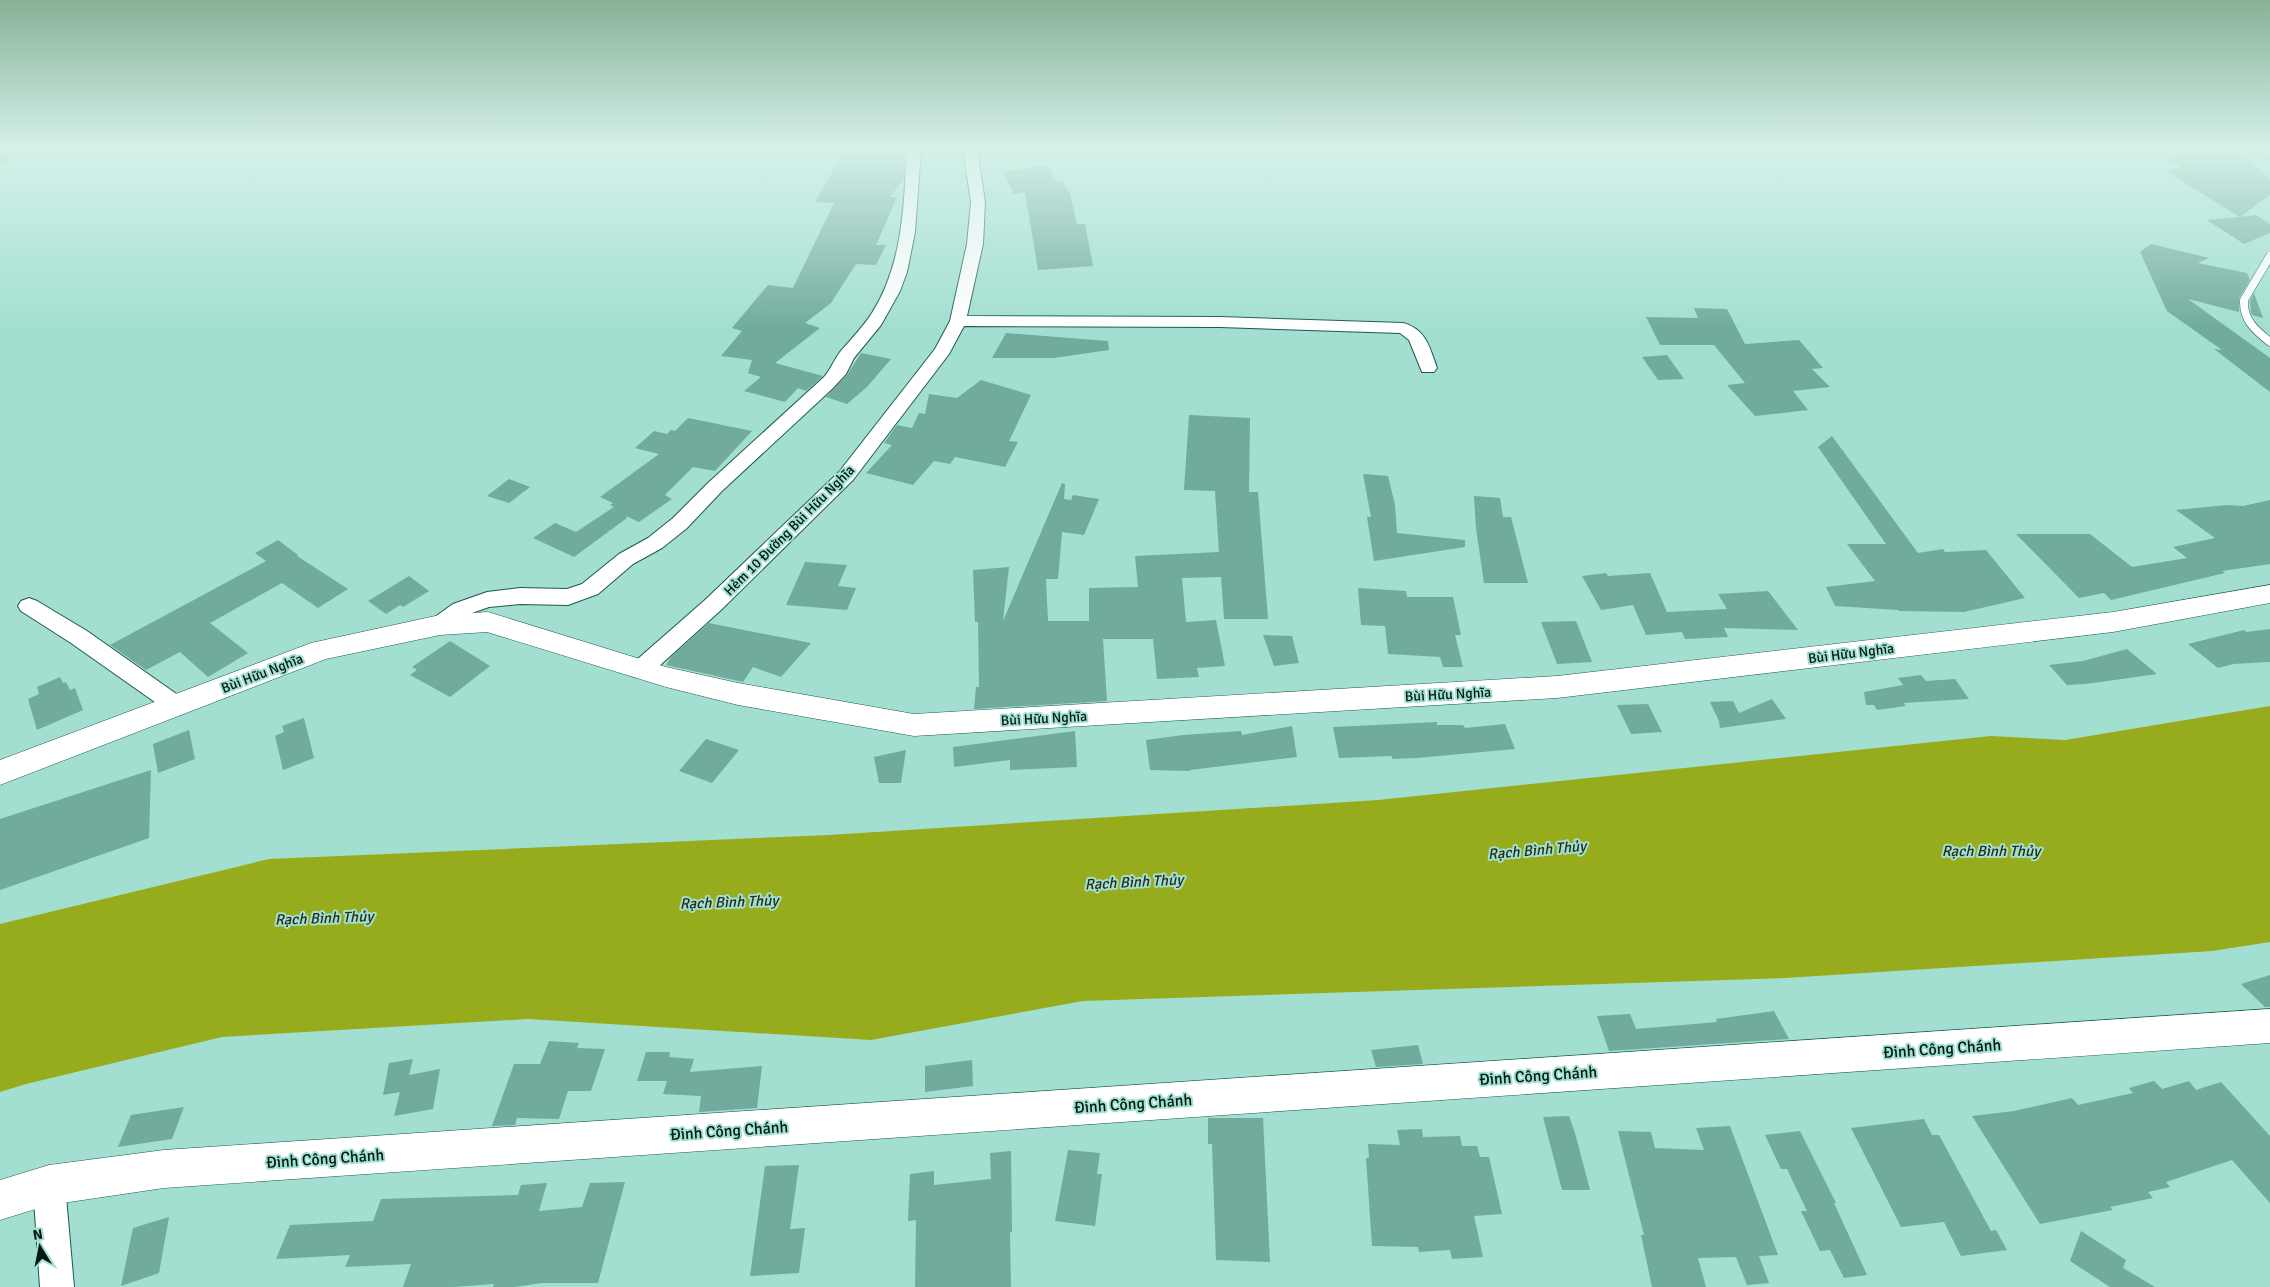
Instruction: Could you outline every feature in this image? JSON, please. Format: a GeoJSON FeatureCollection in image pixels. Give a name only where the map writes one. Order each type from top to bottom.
{"type":"FeatureCollection","features":[{"type":"Feature","properties":{"kind":"main road","name":"Bùi Hữu Nghĩa"},"geometry":{"type":"LineString","coordinates":[[0,774],[321,650],[440,625],[488,622],[634,668],[738,694],[914,725],[1557,687],[2112,622],[2270,594]]}},
{"type":"Feature","properties":{"kind":"main road","name":"Đinh Công Chánh"},"geometry":{"type":"LineString","coordinates":[[0,1200],[49,1185],[174,1168],[2270,1026]]}},
{"type":"Feature","properties":{"kind":"street"},"geometry":{"type":"LineString","coordinates":[[440,625],[461,609],[487,600],[520,596],[568,597],[590,589],[626,559],[655,543],[680,523],[715,487],[826,385],[840,369],[848,354],[880,315],[892,291],[902,264],[908,209]]}},
{"type":"Feature","properties":{"kind":"street","name":"Hẻm 10 Đường Bùi Hữu Nghĩa"},"geometry":{"type":"LineString","coordinates":[[634,668],[713,605],[846,476],[943,350],[958,321],[975,244],[977,209]]}},
{"type":"Feature","properties":{"kind":"street"},"geometry":{"type":"LineString","coordinates":[[958,321],[1220,322],[1403,328],[1410,330],[1418,338],[1428,368]]}},
{"type":"Feature","properties":{"kind":"street"},"geometry":{"type":"LineString","coordinates":[[29,606],[79,637],[178,706]]}},
{"type":"Feature","properties":{"kind":"street"},"geometry":{"type":"LineString","coordinates":[[49,1185],[57,1287]]}},
{"type":"Feature","properties":{"kind":"lane"},"geometry":{"type":"LineString","coordinates":[[2270,256],[2244,300],[2243,306],[2248,321],[2254,330],[2270,342]]}},
{"type":"Feature","properties":{"kind":"water","name":"Rạch Bình Thủy"},"geometry":{"type":"Polygon","coordinates":[[[2270,706],[2270,942],[2212,951],[1785,978],[1083,1001],[871,1040],[528,1019],[222,1037],[26,1084],[0,1092],[0,924],[269,859],[829,835],[1378,800],[1991,736],[2065,740],[2270,706]]]}},
{"type":"Feature","properties":{"kind":"building"},"geometry":{"type":"Polygon","coordinates":[[[831,209],[892,209],[876,245],[886,245],[876,265],[856,264],[831,303],[805,323],[820,328],[775,363],[823,376],[806,391],[798,388],[785,402],[744,391],[761,377],[748,373],[752,360],[721,356],[742,331],[732,328],[768,285],[793,288],[831,209]]]}},
{"type":"Feature","properties":{"kind":"building"},"geometry":{"type":"Polygon","coordinates":[[[1028,209],[1074,209],[1077,224],[1085,224],[1093,266],[1038,270],[1028,209]]]}},
{"type":"Feature","properties":{"kind":"building"},"geometry":{"type":"Polygon","coordinates":[[[2227,209],[2251,209],[2240,217],[2227,209]]]}},
{"type":"Feature","properties":{"kind":"building"},"geometry":{"type":"Polygon","coordinates":[[[2256,215],[2270,224],[2270,233],[2244,244],[2207,220],[2256,215]]]}},
{"type":"Feature","properties":{"kind":"building"},"geometry":{"type":"Polygon","coordinates":[[[2151,244],[2209,258],[2198,263],[2247,273],[2250,280],[2239,298],[2239,312],[2188,299],[2270,358],[2270,392],[2214,349],[2222,350],[2167,311],[2140,252],[2151,244]]]}},
{"type":"Feature","properties":{"kind":"building"},"geometry":{"type":"Polygon","coordinates":[[[2254,293],[2263,318],[2252,315],[2250,301],[2254,293]]]}},
{"type":"Feature","properties":{"kind":"building"},"geometry":{"type":"Polygon","coordinates":[[[1694,308],[1727,309],[1745,344],[1799,340],[1823,368],[1812,369],[1830,387],[1793,391],[1808,410],[1755,416],[1727,385],[1745,383],[1714,345],[1660,345],[1646,317],[1698,318],[1694,308]]]}},
{"type":"Feature","properties":{"kind":"building"},"geometry":{"type":"Polygon","coordinates":[[[1006,333],[1108,341],[1109,350],[1054,358],[992,358],[1006,333]]]}},
{"type":"Feature","properties":{"kind":"building"},"geometry":{"type":"Polygon","coordinates":[[[861,353],[891,359],[867,387],[847,404],[826,397],[847,375],[861,353]]]}},
{"type":"Feature","properties":{"kind":"building"},"geometry":{"type":"Polygon","coordinates":[[[1667,355],[1684,379],[1658,380],[1642,357],[1667,355]]]}},
{"type":"Feature","properties":{"kind":"building"},"geometry":{"type":"Polygon","coordinates":[[[981,380],[1031,395],[1009,441],[1018,442],[1005,467],[955,457],[950,464],[934,461],[913,485],[866,473],[892,445],[884,443],[897,425],[912,428],[919,413],[925,414],[929,394],[957,398],[981,380]]]}},
{"type":"Feature","properties":{"kind":"building"},"geometry":{"type":"Polygon","coordinates":[[[1189,415],[1250,418],[1249,492],[1258,492],[1268,619],[1224,619],[1221,577],[1182,578],[1186,622],[1216,620],[1225,666],[1197,668],[1199,677],[1157,679],[1153,639],[1103,639],[1107,701],[974,709],[976,687],[979,687],[978,622],[975,622],[973,570],[1009,567],[1003,621],[1062,483],[1065,484],[1064,499],[1071,500],[1073,495],[1099,499],[1084,535],[1062,532],[1058,579],[1046,579],[1048,621],[1089,621],[1089,588],[1138,587],[1135,556],[1219,552],[1215,491],[1184,490],[1189,415]]]}},
{"type":"Feature","properties":{"kind":"building"},"geometry":{"type":"Polygon","coordinates":[[[688,418],[752,431],[715,471],[693,467],[665,495],[672,499],[639,522],[626,516],[627,518],[574,557],[533,538],[555,523],[576,532],[614,507],[610,505],[613,503],[600,497],[659,454],[635,448],[654,431],[667,434],[671,430],[675,431],[688,418]]]}},
{"type":"Feature","properties":{"kind":"building"},"geometry":{"type":"Polygon","coordinates":[[[1832,436],[1918,553],[1943,549],[1945,552],[1986,550],[2025,598],[1964,612],[1899,611],[1835,606],[1826,587],[1875,581],[1847,544],[1886,544],[1818,447],[1832,436]]]}},
{"type":"Feature","properties":{"kind":"building"},"geometry":{"type":"Polygon","coordinates":[[[1363,474],[1388,476],[1395,505],[1397,533],[1465,540],[1465,547],[1374,561],[1367,517],[1371,517],[1363,474]]]}},
{"type":"Feature","properties":{"kind":"building"},"geometry":{"type":"Polygon","coordinates":[[[509,479],[530,487],[509,503],[487,496],[509,479]]]}},
{"type":"Feature","properties":{"kind":"building"},"geometry":{"type":"Polygon","coordinates":[[[1474,496],[1500,498],[1503,517],[1511,517],[1528,583],[1484,583],[1476,528],[1474,496]]]}},
{"type":"Feature","properties":{"kind":"building"},"geometry":{"type":"Polygon","coordinates":[[[2270,500],[2270,564],[2222,571],[2225,573],[2111,600],[2104,593],[2079,598],[2016,534],[2090,534],[2132,567],[2187,558],[2173,547],[2215,538],[2176,510],[2227,505],[2243,506],[2270,500]]]}},
{"type":"Feature","properties":{"kind":"building"},"geometry":{"type":"Polygon","coordinates":[[[278,540],[297,556],[348,589],[318,608],[282,583],[210,623],[248,653],[208,677],[180,652],[146,670],[110,645],[266,561],[255,553],[278,540]]]}},
{"type":"Feature","properties":{"kind":"building"},"geometry":{"type":"Polygon","coordinates":[[[805,562],[847,565],[838,586],[856,588],[847,610],[786,605],[805,562]]]}},
{"type":"Feature","properties":{"kind":"building"},"geometry":{"type":"Polygon","coordinates":[[[1606,573],[1608,576],[1650,573],[1667,612],[1727,609],[1718,594],[1768,591],[1798,630],[1724,628],[1728,637],[1685,639],[1682,632],[1646,635],[1633,605],[1601,610],[1582,576],[1606,573]]]}},
{"type":"Feature","properties":{"kind":"building"},"geometry":{"type":"Polygon","coordinates":[[[409,576],[429,591],[403,607],[400,605],[386,614],[368,601],[409,576]]]}},
{"type":"Feature","properties":{"kind":"building"},"geometry":{"type":"Polygon","coordinates":[[[1358,588],[1406,591],[1407,597],[1453,597],[1461,635],[1455,635],[1463,667],[1443,667],[1440,657],[1388,654],[1385,626],[1361,625],[1358,588]]]}},
{"type":"Feature","properties":{"kind":"building"},"geometry":{"type":"Polygon","coordinates":[[[1576,621],[1592,662],[1557,664],[1541,622],[1576,621]]]}},
{"type":"Feature","properties":{"kind":"building"},"geometry":{"type":"Polygon","coordinates":[[[709,623],[811,643],[781,677],[753,667],[743,682],[666,665],[671,657],[709,623]]]}},
{"type":"Feature","properties":{"kind":"building"},"geometry":{"type":"Polygon","coordinates":[[[2270,629],[2270,662],[2233,664],[2218,668],[2188,644],[2244,630],[2246,632],[2270,629]]]}},
{"type":"Feature","properties":{"kind":"building"},"geometry":{"type":"Polygon","coordinates":[[[1263,635],[1292,636],[1299,663],[1274,666],[1263,635]]]}},
{"type":"Feature","properties":{"kind":"building"},"geometry":{"type":"Polygon","coordinates":[[[450,641],[490,666],[450,697],[410,675],[417,670],[412,667],[450,641]]]}},
{"type":"Feature","properties":{"kind":"building"},"geometry":{"type":"Polygon","coordinates":[[[2127,649],[2157,674],[2067,685],[2049,665],[2083,661],[2127,649]]]}},
{"type":"Feature","properties":{"kind":"building"},"geometry":{"type":"Polygon","coordinates":[[[1921,675],[1926,681],[1955,679],[1969,699],[1903,703],[1906,706],[1877,710],[1874,705],[1866,705],[1864,692],[1903,685],[1898,678],[1921,675]]]}},
{"type":"Feature","properties":{"kind":"building"},"geometry":{"type":"Polygon","coordinates":[[[60,677],[63,683],[66,682],[70,690],[75,688],[83,710],[37,730],[28,699],[39,694],[37,687],[60,677]]]}},
{"type":"Feature","properties":{"kind":"building"},"geometry":{"type":"Polygon","coordinates":[[[1772,699],[1786,719],[1720,728],[1719,721],[1710,702],[1733,701],[1739,713],[1772,699]]]}},
{"type":"Feature","properties":{"kind":"building"},"geometry":{"type":"Polygon","coordinates":[[[1648,704],[1662,732],[1631,734],[1617,705],[1648,704]]]}},
{"type":"Feature","properties":{"kind":"building"},"geometry":{"type":"Polygon","coordinates":[[[304,718],[314,758],[283,770],[275,736],[284,732],[282,726],[304,718]]]}},
{"type":"Feature","properties":{"kind":"building"},"geometry":{"type":"Polygon","coordinates":[[[1437,722],[1437,725],[1463,725],[1465,728],[1505,724],[1515,749],[1417,758],[1392,759],[1392,756],[1339,758],[1333,727],[1437,722]]]}},
{"type":"Feature","properties":{"kind":"building"},"geometry":{"type":"Polygon","coordinates":[[[1292,726],[1297,757],[1190,771],[1150,770],[1146,740],[1241,731],[1242,735],[1292,726]]]}},
{"type":"Feature","properties":{"kind":"building"},"geometry":{"type":"Polygon","coordinates":[[[189,730],[195,759],[158,773],[153,744],[189,730]]]}},
{"type":"Feature","properties":{"kind":"building"},"geometry":{"type":"Polygon","coordinates":[[[1075,731],[1077,767],[1010,770],[1010,760],[954,767],[953,747],[1075,731]]]}},
{"type":"Feature","properties":{"kind":"building"},"geometry":{"type":"Polygon","coordinates":[[[706,739],[739,750],[712,783],[679,771],[706,739]]]}},
{"type":"Feature","properties":{"kind":"building"},"geometry":{"type":"Polygon","coordinates":[[[906,750],[901,783],[879,783],[874,757],[906,750]]]}},
{"type":"Feature","properties":{"kind":"building"},"geometry":{"type":"Polygon","coordinates":[[[151,770],[149,838],[0,890],[0,819],[151,770]]]}},
{"type":"Feature","properties":{"kind":"building"},"geometry":{"type":"Polygon","coordinates":[[[2270,975],[2270,1007],[2265,1007],[2241,984],[2270,975]]]}},
{"type":"Feature","properties":{"kind":"building"},"geometry":{"type":"Polygon","coordinates":[[[1774,1011],[1789,1039],[1609,1051],[1597,1016],[1630,1014],[1636,1029],[1717,1022],[1716,1019],[1774,1011]]]}},
{"type":"Feature","properties":{"kind":"building"},"geometry":{"type":"Polygon","coordinates":[[[549,1041],[579,1043],[577,1048],[605,1049],[591,1091],[568,1091],[559,1119],[517,1118],[515,1125],[492,1126],[514,1064],[540,1064],[549,1041]]]}},
{"type":"Feature","properties":{"kind":"building"},"geometry":{"type":"Polygon","coordinates":[[[1418,1045],[1423,1064],[1376,1067],[1371,1050],[1418,1045]]]}},
{"type":"Feature","properties":{"kind":"building"},"geometry":{"type":"Polygon","coordinates":[[[646,1052],[670,1052],[669,1057],[694,1059],[690,1072],[762,1066],[757,1108],[699,1112],[701,1096],[663,1094],[667,1081],[637,1081],[646,1052]]]}},
{"type":"Feature","properties":{"kind":"building"},"geometry":{"type":"Polygon","coordinates":[[[413,1059],[409,1075],[440,1069],[433,1109],[394,1116],[400,1092],[383,1095],[389,1063],[413,1059]]]}},
{"type":"Feature","properties":{"kind":"building"},"geometry":{"type":"Polygon","coordinates":[[[972,1060],[973,1086],[925,1092],[925,1066],[972,1060]]]}},
{"type":"Feature","properties":{"kind":"building"},"geometry":{"type":"Polygon","coordinates":[[[2154,1081],[2162,1089],[2189,1081],[2196,1090],[2221,1082],[2270,1136],[2270,1203],[2232,1160],[2166,1182],[2170,1187],[2148,1192],[2153,1198],[2110,1207],[2113,1210],[2040,1224],[1972,1116],[2014,1111],[2072,1098],[2078,1105],[2133,1093],[2129,1088],[2154,1081]]]}},
{"type":"Feature","properties":{"kind":"building"},"geometry":{"type":"Polygon","coordinates":[[[184,1107],[172,1139],[118,1147],[131,1115],[184,1107]]]}},
{"type":"Feature","properties":{"kind":"building"},"geometry":{"type":"Polygon","coordinates":[[[1569,1116],[1590,1190],[1562,1190],[1543,1117],[1569,1116]]]}},
{"type":"Feature","properties":{"kind":"building"},"geometry":{"type":"Polygon","coordinates":[[[1208,1118],[1263,1118],[1270,1262],[1216,1260],[1212,1144],[1208,1144],[1208,1118]]]}},
{"type":"Feature","properties":{"kind":"building"},"geometry":{"type":"Polygon","coordinates":[[[1924,1119],[1932,1135],[1939,1135],[1991,1231],[1996,1230],[2007,1250],[1961,1256],[1944,1222],[1901,1227],[1851,1128],[1924,1119]]]}},
{"type":"Feature","properties":{"kind":"building"},"geometry":{"type":"Polygon","coordinates":[[[1730,1126],[1778,1255],[1759,1256],[1769,1283],[1747,1285],[1736,1257],[1698,1258],[1706,1287],[1652,1287],[1641,1235],[1644,1235],[1618,1131],[1651,1132],[1655,1148],[1704,1150],[1696,1128],[1730,1126]]]}},
{"type":"Feature","properties":{"kind":"building"},"geometry":{"type":"Polygon","coordinates":[[[1422,1129],[1423,1137],[1460,1136],[1462,1146],[1477,1146],[1480,1157],[1489,1157],[1502,1214],[1474,1216],[1483,1257],[1452,1259],[1450,1250],[1419,1252],[1418,1247],[1372,1246],[1366,1158],[1369,1158],[1368,1144],[1400,1145],[1397,1130],[1422,1129]]]}},
{"type":"Feature","properties":{"kind":"building"},"geometry":{"type":"Polygon","coordinates":[[[1800,1131],[1836,1203],[1834,1203],[1867,1275],[1844,1278],[1830,1250],[1820,1251],[1801,1211],[1807,1211],[1787,1169],[1781,1169],[1765,1135],[1800,1131]]]}},
{"type":"Feature","properties":{"kind":"building"},"geometry":{"type":"Polygon","coordinates":[[[1068,1150],[1100,1153],[1097,1174],[1102,1174],[1095,1226],[1055,1221],[1068,1150]]]}},
{"type":"Feature","properties":{"kind":"building"},"geometry":{"type":"Polygon","coordinates":[[[1011,1151],[1011,1287],[915,1287],[916,1220],[908,1221],[910,1174],[934,1171],[934,1185],[991,1179],[990,1153],[1011,1151]]]}},
{"type":"Feature","properties":{"kind":"building"},"geometry":{"type":"Polygon","coordinates":[[[799,1165],[790,1229],[805,1228],[799,1273],[750,1276],[765,1166],[799,1165]]]}},
{"type":"Feature","properties":{"kind":"building"},"geometry":{"type":"Polygon","coordinates":[[[625,1182],[598,1283],[543,1283],[514,1287],[493,1287],[494,1284],[453,1287],[403,1287],[411,1264],[345,1267],[350,1255],[276,1259],[290,1225],[373,1221],[381,1199],[518,1195],[521,1185],[547,1183],[539,1211],[582,1207],[590,1183],[625,1182]]]}},
{"type":"Feature","properties":{"kind":"building"},"geometry":{"type":"Polygon","coordinates":[[[169,1217],[159,1273],[121,1286],[133,1228],[169,1217]]]}},
{"type":"Feature","properties":{"kind":"building"},"geometry":{"type":"Polygon","coordinates":[[[2081,1231],[2126,1260],[2123,1268],[2155,1287],[2110,1287],[2070,1261],[2081,1231]]]}}]}
